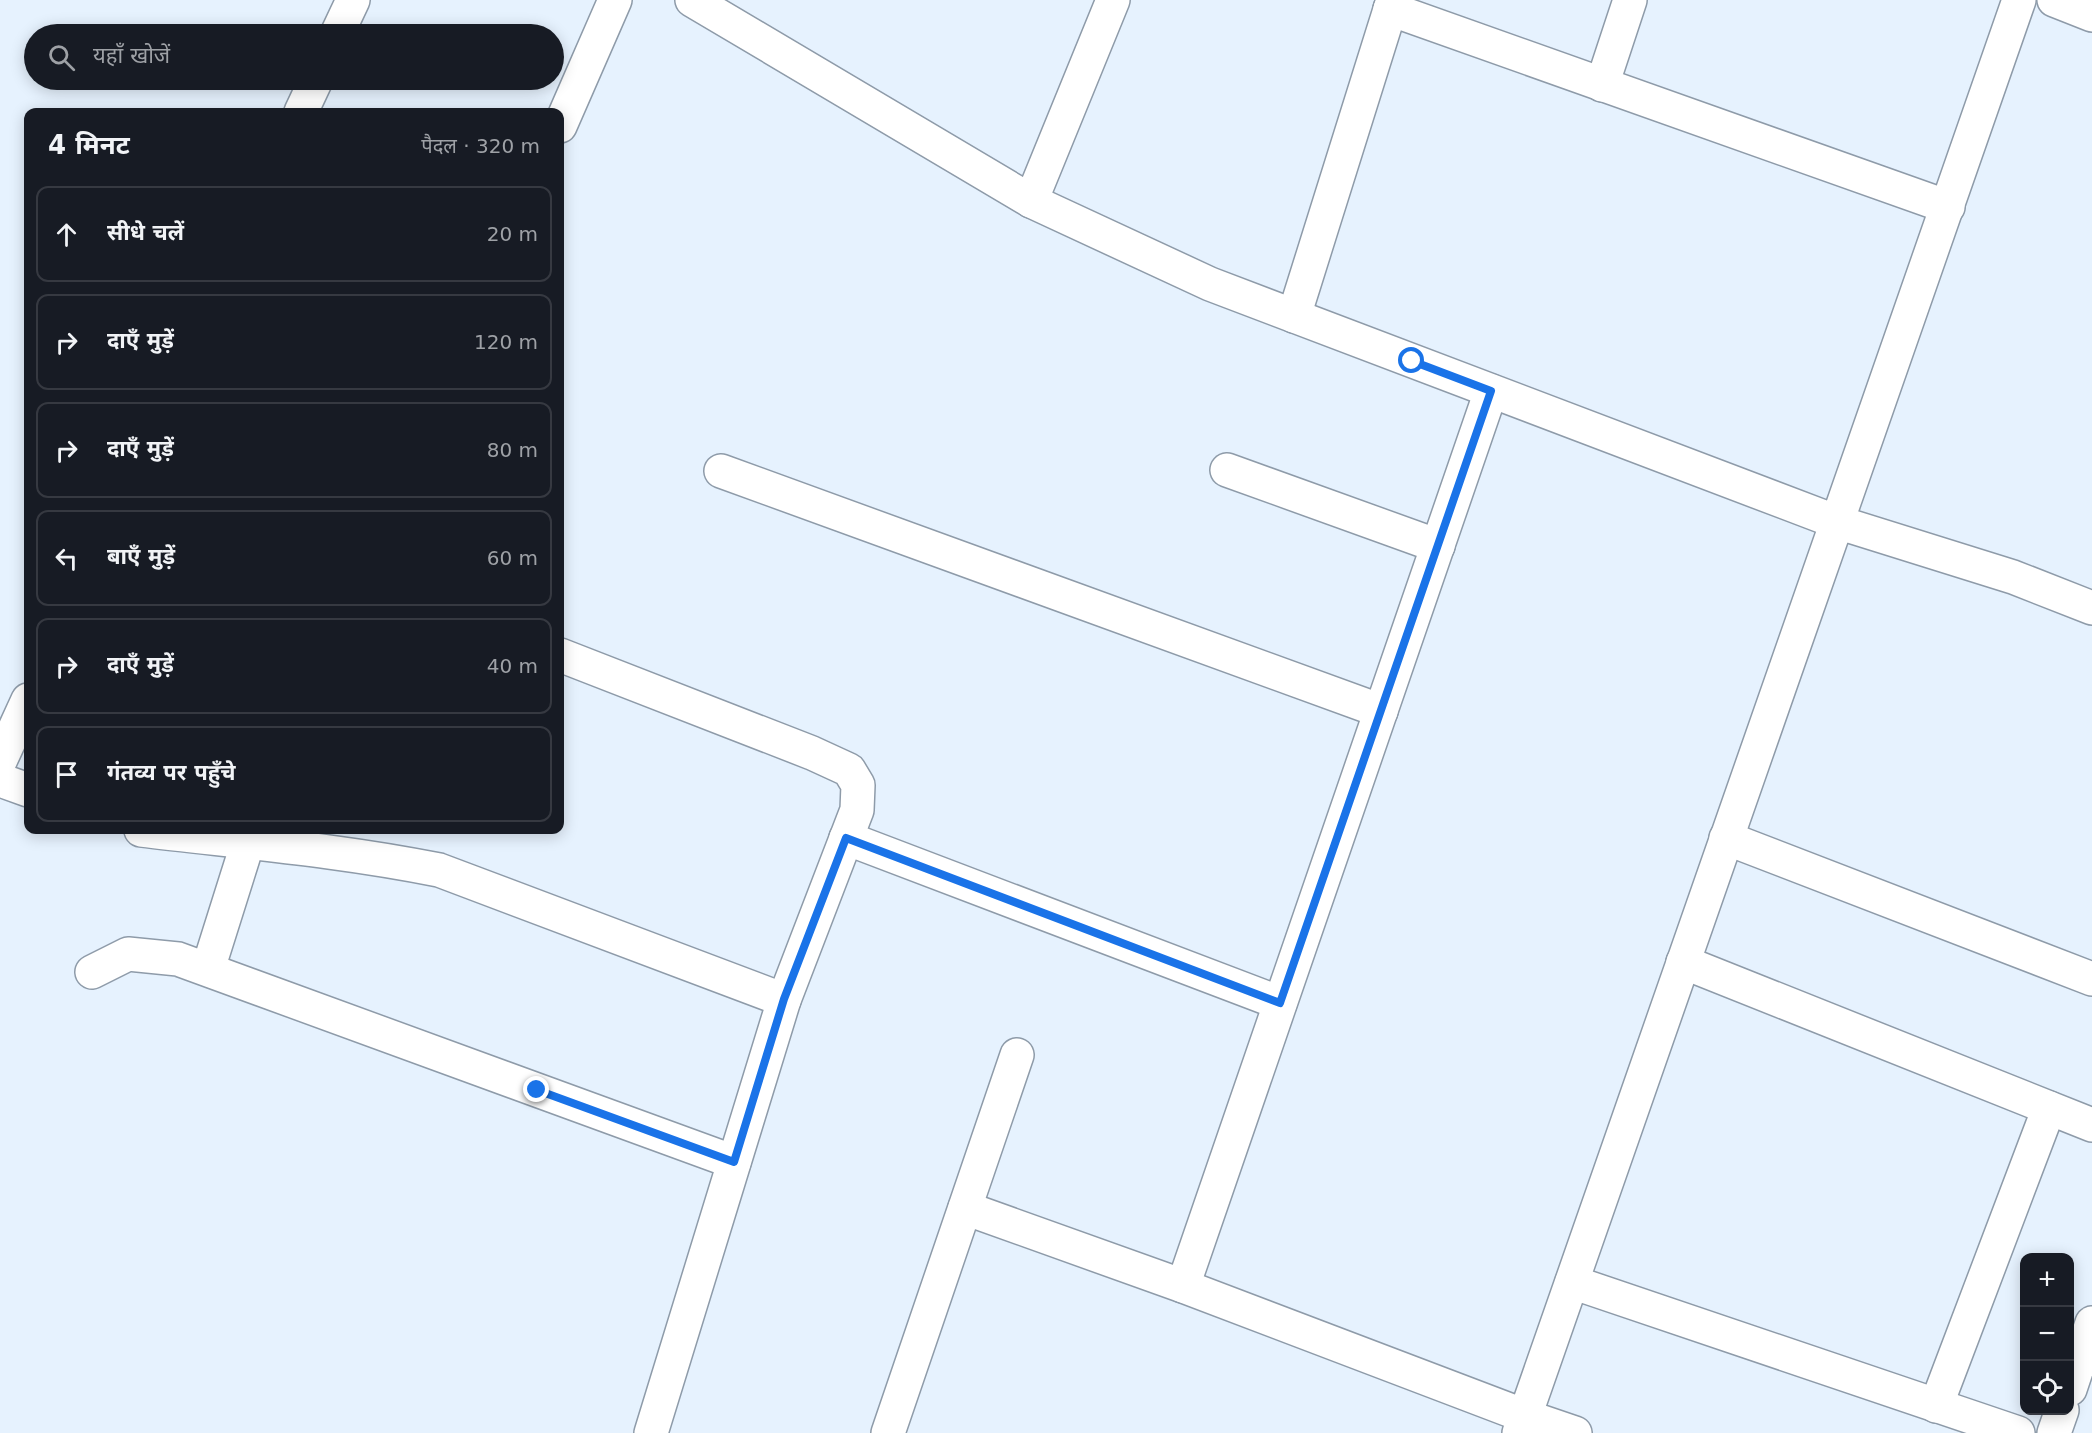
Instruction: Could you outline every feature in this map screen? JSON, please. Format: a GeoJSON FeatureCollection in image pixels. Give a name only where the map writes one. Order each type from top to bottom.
{"type":"FeatureCollection","features":[{"type":"Feature","properties":{"kind":"street"},"geometry":{"type":"LineString","coordinates":[[342,24],[353,0]]}},
{"type":"Feature","properties":{"kind":"street"},"geometry":{"type":"LineString","coordinates":[[564,117],[615,0]]}},
{"type":"Feature","properties":{"kind":"street"},"geometry":{"type":"LineString","coordinates":[[692,0],[1031,201],[1210,284],[1837,522],[2013,577],[2092,608]]}},
{"type":"Feature","properties":{"kind":"street"},"geometry":{"type":"LineString","coordinates":[[1031,201],[1113,0]]}},
{"type":"Feature","properties":{"kind":"street"},"geometry":{"type":"LineString","coordinates":[[1602,84],[1630,0]]}},
{"type":"Feature","properties":{"kind":"street"},"geometry":{"type":"LineString","coordinates":[[1522,1424],[2019,0]]}},
{"type":"Feature","properties":{"kind":"street"},"geometry":{"type":"LineString","coordinates":[[2054,0],[2092,15]]}},
{"type":"Feature","properties":{"kind":"street"},"geometry":{"type":"LineString","coordinates":[[1294,316],[1391,5],[1602,84],[1948,207]]}},
{"type":"Feature","properties":{"kind":"street"},"geometry":{"type":"LineString","coordinates":[[303,108],[311,90]]}},
{"type":"Feature","properties":{"kind":"street"},"geometry":{"type":"LineString","coordinates":[[1183,1286],[1491,391]]}},
{"type":"Feature","properties":{"kind":"street"},"geometry":{"type":"LineString","coordinates":[[1227,470],[1438,546]]}},
{"type":"Feature","properties":{"kind":"street"},"geometry":{"type":"LineString","coordinates":[[721,471],[1381,711]]}},
{"type":"Feature","properties":{"kind":"street"},"geometry":{"type":"LineString","coordinates":[[564,657],[812,753],[849,770],[858,785],[857,810],[784,999],[651,1433]]}},
{"type":"Feature","properties":{"kind":"street"},"geometry":{"type":"LineString","coordinates":[[0,761],[24,709]]}},
{"type":"Feature","properties":{"kind":"street"},"geometry":{"type":"LineString","coordinates":[[0,780],[24,789]]}},
{"type":"Feature","properties":{"kind":"street"},"geometry":{"type":"LineString","coordinates":[[177,834],[382,859],[439,870],[784,999]]}},
{"type":"Feature","properties":{"kind":"street"},"geometry":{"type":"LineString","coordinates":[[846,838],[1280,1003]]}},
{"type":"Feature","properties":{"kind":"street"},"geometry":{"type":"LineString","coordinates":[[1726,838],[2092,979]]}},
{"type":"Feature","properties":{"kind":"street"},"geometry":{"type":"LineString","coordinates":[[208,969],[248,842]]}},
{"type":"Feature","properties":{"kind":"street"},"geometry":{"type":"LineString","coordinates":[[92,972],[128,954],[178,959],[734,1162]]}},
{"type":"Feature","properties":{"kind":"street"},"geometry":{"type":"LineString","coordinates":[[1683,962],[2092,1125]]}},
{"type":"Feature","properties":{"kind":"street"},"geometry":{"type":"LineString","coordinates":[[888,1433],[1017,1055]]}},
{"type":"Feature","properties":{"kind":"street"},"geometry":{"type":"LineString","coordinates":[[1935,1406],[2049,1108]]}},
{"type":"Feature","properties":{"kind":"street"},"geometry":{"type":"LineString","coordinates":[[965,1208],[1183,1286],[1522,1424],[1575,1433]]}},
{"type":"Feature","properties":{"kind":"street"},"geometry":{"type":"LineString","coordinates":[[1572,1282],[2018,1433]]}},
{"type":"Feature","properties":{"kind":"street"},"geometry":{"type":"LineString","coordinates":[[2074,1377],[2092,1323]]}},
{"type":"Feature","properties":{"kind":"street"},"geometry":{"type":"LineString","coordinates":[[2054,1433],[2060,1415]]}},
{"type":"Feature","properties":{"kind":"route"},"geometry":{"type":"LineString","coordinates":[[537,1090],[734,1162],[784,999],[846,838],[1280,1003],[1491,391],[1412,361]]}}]}
